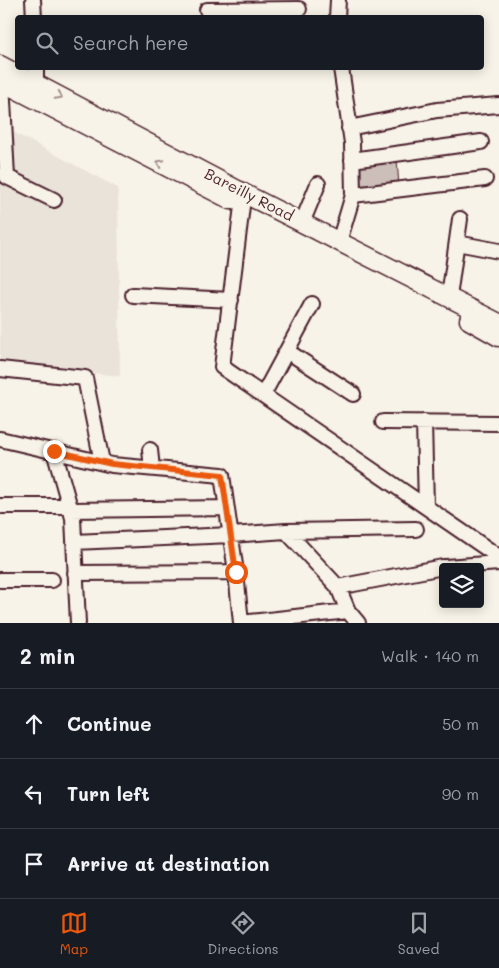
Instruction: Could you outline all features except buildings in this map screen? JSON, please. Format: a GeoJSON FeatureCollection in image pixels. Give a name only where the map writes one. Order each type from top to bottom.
{"type":"FeatureCollection","features":[{"type":"Feature","properties":{"kind":"main road","name":"Bareilly Road"},"geometry":{"type":"LineString","coordinates":[[1,76],[36,76],[302,223],[499,323]]}},
{"type":"Feature","properties":{"kind":"main road","name":"Bareilly Road"},"geometry":{"type":"LineString","coordinates":[[1,76],[242,206],[448,309],[499,337]]}},
{"type":"Feature","properties":{"kind":"street"},"geometry":{"type":"LineString","coordinates":[[33,0],[34,15]]}},
{"type":"Feature","properties":{"kind":"street"},"geometry":{"type":"LineString","coordinates":[[337,15],[338,0]]}},
{"type":"Feature","properties":{"kind":"street"},"geometry":{"type":"LineString","coordinates":[[207,9],[299,9]]}},
{"type":"Feature","properties":{"kind":"street"},"geometry":{"type":"LineString","coordinates":[[340,242],[353,196],[352,160],[341,70]]}},
{"type":"Feature","properties":{"kind":"street"},"geometry":{"type":"LineString","coordinates":[[1,76],[7,177],[54,200]]}},
{"type":"Feature","properties":{"kind":"street"},"geometry":{"type":"LineString","coordinates":[[349,128],[436,110],[499,105]]}},
{"type":"Feature","properties":{"kind":"street"},"geometry":{"type":"LineString","coordinates":[[352,160],[482,142]]}},
{"type":"Feature","properties":{"kind":"street"},"geometry":{"type":"LineString","coordinates":[[353,196],[485,179]]}},
{"type":"Feature","properties":{"kind":"street"},"geometry":{"type":"LineString","coordinates":[[302,223],[318,184]]}},
{"type":"Feature","properties":{"kind":"street"},"geometry":{"type":"LineString","coordinates":[[242,206],[222,367],[499,557]]}},
{"type":"Feature","properties":{"kind":"street"},"geometry":{"type":"LineString","coordinates":[[449,297],[460,218]]}},
{"type":"Feature","properties":{"kind":"street"},"geometry":{"type":"LineString","coordinates":[[457,243],[499,252]]}},
{"type":"Feature","properties":{"kind":"street"},"geometry":{"type":"LineString","coordinates":[[134,295],[231,300]]}},
{"type":"Feature","properties":{"kind":"street"},"geometry":{"type":"LineString","coordinates":[[263,395],[312,304]]}},
{"type":"Feature","properties":{"kind":"street"},"geometry":{"type":"LineString","coordinates":[[287,350],[353,394]]}},
{"type":"Feature","properties":{"kind":"street"},"geometry":{"type":"LineString","coordinates":[[0,369],[85,378],[102,462]]}},
{"type":"Feature","properties":{"kind":"street"},"geometry":{"type":"LineString","coordinates":[[383,422],[499,423]]}},
{"type":"Feature","properties":{"kind":"street"},"geometry":{"type":"LineString","coordinates":[[424,422],[426,507]]}},
{"type":"Feature","properties":{"kind":"street"},"geometry":{"type":"LineString","coordinates":[[0,439],[102,462],[222,475],[236,572],[241,623],[348,611]]}},
{"type":"Feature","properties":{"kind":"street"},"geometry":{"type":"LineString","coordinates":[[150,450],[152,468]]}},
{"type":"Feature","properties":{"kind":"street"},"geometry":{"type":"LineString","coordinates":[[54,451],[73,518],[78,623]]}},
{"type":"Feature","properties":{"kind":"street"},"geometry":{"type":"LineString","coordinates":[[0,506],[227,508]]}},
{"type":"Feature","properties":{"kind":"street"},"geometry":{"type":"LineString","coordinates":[[74,542],[286,531],[416,529]]}},
{"type":"Feature","properties":{"kind":"street"},"geometry":{"type":"LineString","coordinates":[[286,531],[338,588],[348,611],[358,623]]}},
{"type":"Feature","properties":{"kind":"street"},"geometry":{"type":"LineString","coordinates":[[484,564],[499,563]]}},
{"type":"Feature","properties":{"kind":"street"},"geometry":{"type":"LineString","coordinates":[[338,588],[439,568]]}},
{"type":"Feature","properties":{"kind":"street"},"geometry":{"type":"LineString","coordinates":[[75,573],[236,572]]}},
{"type":"Feature","properties":{"kind":"street"},"geometry":{"type":"LineString","coordinates":[[0,580],[52,580]]}},
{"type":"Feature","properties":{"kind":"shaded area"},"geometry":{"type":"Polygon","coordinates":[[[0,125],[118,188],[120,376],[0,363],[0,125]]]}},
{"type":"Feature","properties":{"kind":"route"},"geometry":{"type":"LineString","coordinates":[[54,451],[112,464],[222,475],[236,572]]}}]}
